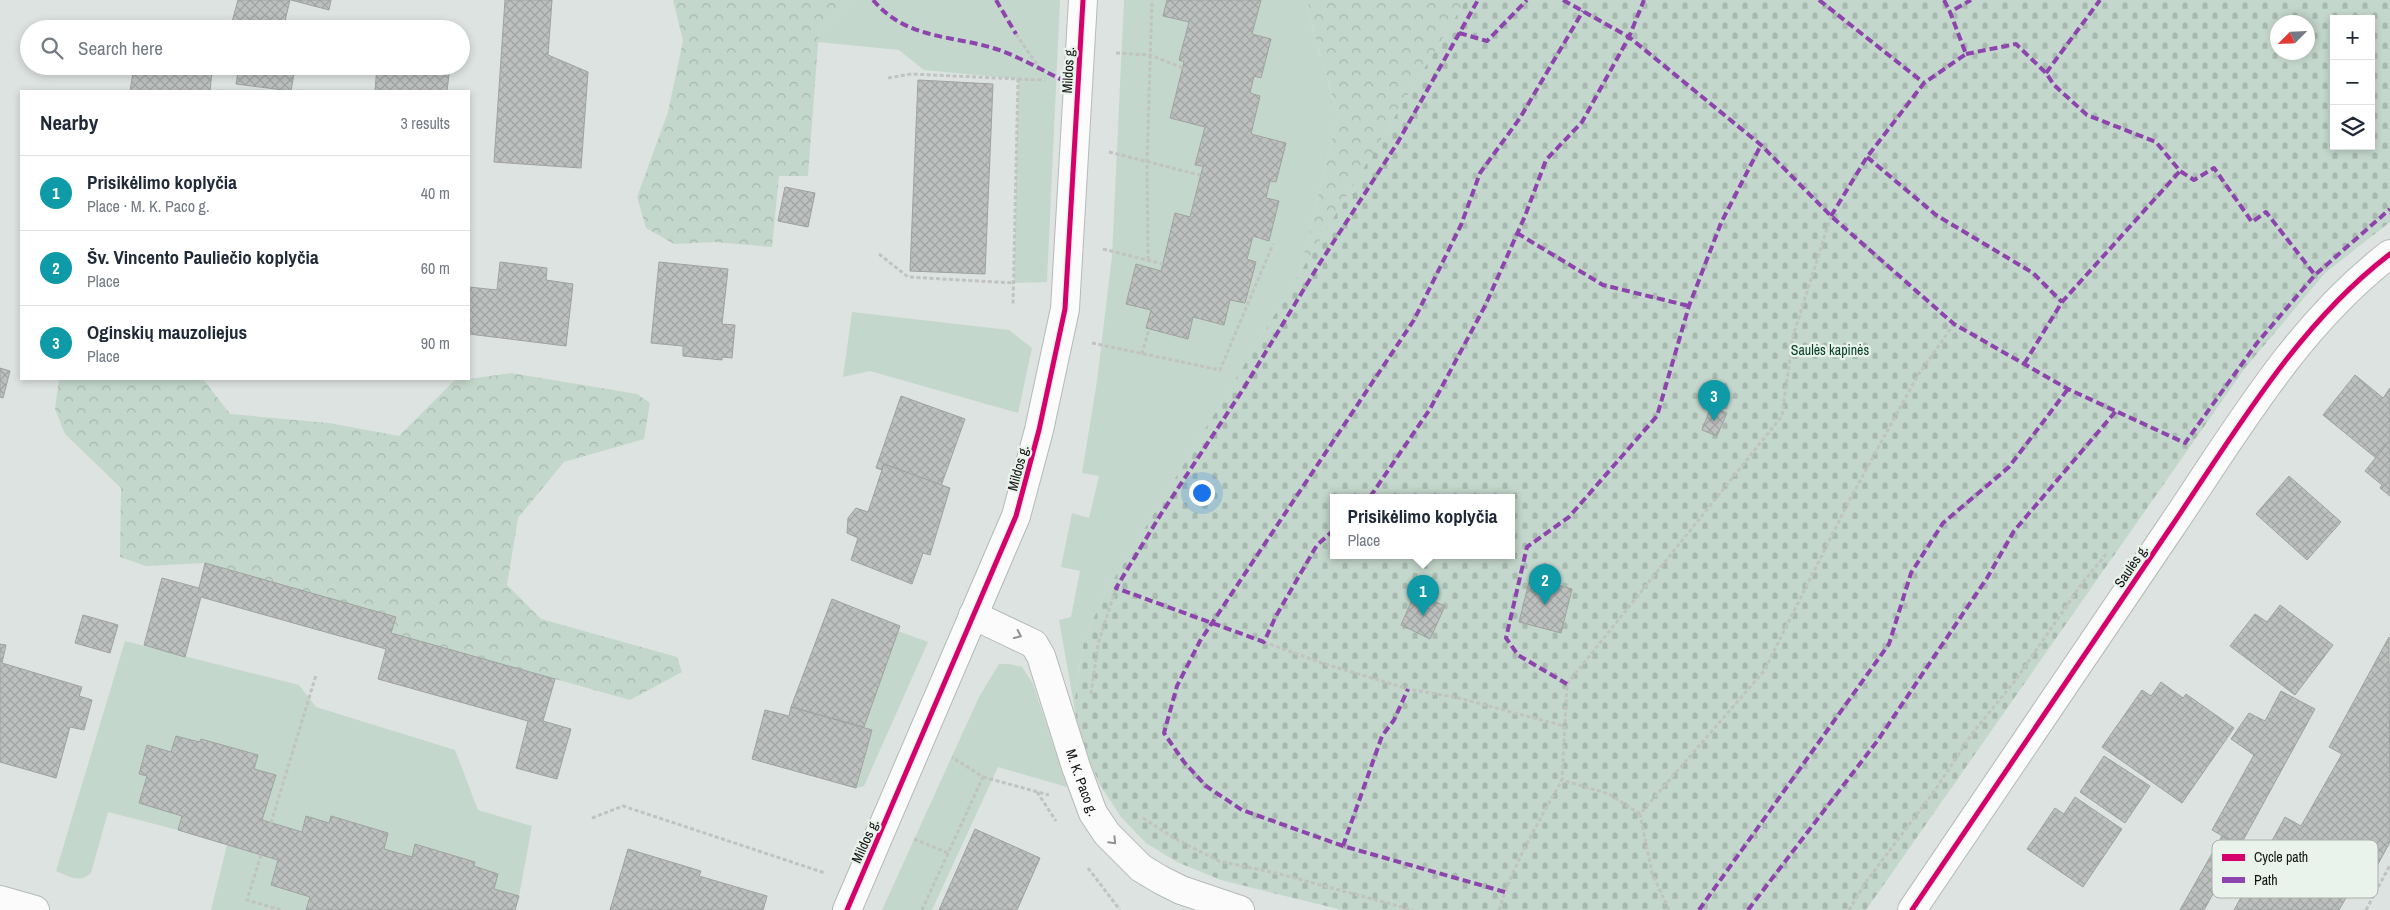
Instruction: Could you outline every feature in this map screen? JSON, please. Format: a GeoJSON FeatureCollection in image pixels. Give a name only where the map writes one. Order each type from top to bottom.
{"type":"FeatureCollection","features":[{"type":"Feature","properties":{"kind":"street","name":"Mildos g."},"geometry":{"type":"LineString","coordinates":[[847,910],[1016,516],[1039,430],[1066,309],[1083,0]]}},
{"type":"Feature","properties":{"kind":"street","name":"Saulės g."},"geometry":{"type":"LineString","coordinates":[[1912,910],[2238,428],[2301,341],[2359,280],[2390,254]]}},
{"type":"Feature","properties":{"kind":"street","name":"M. K. Paco g."},"geometry":{"type":"LineString","coordinates":[[973,616],[1034,644],[1041,656],[1076,768],[1090,804],[1107,834],[1141,868],[1161,880],[1181,890],[1240,910]]}},
{"type":"Feature","properties":{"kind":"street"},"geometry":{"type":"LineString","coordinates":[[0,900],[35,910]]}},
{"type":"Feature","properties":{"kind":"path"},"geometry":{"type":"LineString","coordinates":[[1148,260],[1147,162],[1152,0]]}},
{"type":"Feature","properties":{"kind":"path"},"geometry":{"type":"LineString","coordinates":[[1016,34],[1040,69]]}},
{"type":"Feature","properties":{"kind":"path"},"geometry":{"type":"LineString","coordinates":[[1080,51],[1150,55],[1183,68]]}},
{"type":"Feature","properties":{"kind":"path"},"geometry":{"type":"LineString","coordinates":[[888,78],[911,74],[1018,79],[1013,305]]}},
{"type":"Feature","properties":{"kind":"path"},"geometry":{"type":"LineString","coordinates":[[1075,143],[1200,175]]}},
{"type":"Feature","properties":{"kind":"path"},"geometry":{"type":"LineString","coordinates":[[1499,910],[1505,892],[1536,826],[1562,780],[1567,684],[1782,416],[1793,336],[1831,216]]}},
{"type":"Feature","properties":{"kind":"path"},"geometry":{"type":"LineString","coordinates":[[1070,242],[1163,264]]}},
{"type":"Feature","properties":{"kind":"path"},"geometry":{"type":"LineString","coordinates":[[1060,335],[1220,370],[1273,244]]}},
{"type":"Feature","properties":{"kind":"path"},"geometry":{"type":"LineString","coordinates":[[879,254],[908,277],[1014,283]]}},
{"type":"Feature","properties":{"kind":"path"},"geometry":{"type":"LineString","coordinates":[[1640,814],[1764,671],[1850,499],[1918,375],[1954,324]]}},
{"type":"Feature","properties":{"kind":"path"},"geometry":{"type":"LineString","coordinates":[[1142,354],[1149,329]]}},
{"type":"Feature","properties":{"kind":"path"},"geometry":{"type":"LineString","coordinates":[[1849,910],[1866,882],[1934,790],[1974,731],[2015,681],[2083,582],[2115,545]]}},
{"type":"Feature","properties":{"kind":"path"},"geometry":{"type":"LineString","coordinates":[[1091,699],[1098,644],[1116,588]]}},
{"type":"Feature","properties":{"kind":"path"},"geometry":{"type":"LineString","coordinates":[[1264,642],[1322,663],[1408,689],[1459,698],[1564,726]]}},
{"type":"Feature","properties":{"kind":"path"},"geometry":{"type":"LineString","coordinates":[[271,823],[316,675]]}},
{"type":"Feature","properties":{"kind":"path"},"geometry":{"type":"LineString","coordinates":[[921,737],[984,777],[1047,794]]}},
{"type":"Feature","properties":{"kind":"path"},"geometry":{"type":"LineString","coordinates":[[922,910],[984,777]]}},
{"type":"Feature","properties":{"kind":"path"},"geometry":{"type":"LineString","coordinates":[[1562,780],[1609,794],[1640,814],[1652,873],[1669,910]]}},
{"type":"Feature","properties":{"kind":"path"},"geometry":{"type":"LineString","coordinates":[[592,818],[622,806],[858,884]]}},
{"type":"Feature","properties":{"kind":"path"},"geometry":{"type":"LineString","coordinates":[[1142,817],[1174,838],[1219,861],[1280,874],[1412,910]]}},
{"type":"Feature","properties":{"kind":"path"},"geometry":{"type":"LineString","coordinates":[[261,855],[247,900],[281,910]]}},
{"type":"Feature","properties":{"kind":"path"},"geometry":{"type":"LineString","coordinates":[[2378,888],[2390,865]]}},
{"type":"Feature","properties":{"kind":"path"},"geometry":{"type":"LineString","coordinates":[[2366,910],[2372,898]]}},
{"type":"Feature","properties":{"kind":"green space"},"geometry":{"type":"Polygon","coordinates":[[[673,0],[855,0],[819,31],[808,176],[779,176],[772,247],[714,242],[674,244],[646,228],[637,197],[668,112],[683,41],[673,0]]]}},
{"type":"Feature","properties":{"kind":"green space"},"geometry":{"type":"Polygon","coordinates":[[[855,0],[1060,0],[1047,282],[1014,283],[1018,79],[924,70],[899,50],[818,42],[819,31],[855,0]]]}},
{"type":"Feature","properties":{"kind":"green space"},"geometry":{"type":"Polygon","coordinates":[[[1124,0],[1167,0],[1164,16],[1189,22],[1180,60],[1184,62],[1205,127],[1196,165],[1203,166],[1190,217],[1175,213],[1161,271],[1136,265],[1126,304],[1151,310],[1146,328],[1188,339],[1193,317],[1224,325],[1230,300],[1245,303],[1256,262],[1247,259],[1253,236],[1269,240],[1279,202],[1266,198],[1270,181],[1276,182],[1286,143],[1251,134],[1260,96],[1250,93],[1254,76],[1261,77],[1271,39],[1252,34],[1261,0],[1309,0],[1308,12],[1338,115],[1299,275],[1106,592],[1084,639],[1074,705],[1059,620],[1071,617],[1080,571],[1061,567],[1072,513],[1089,518],[1099,476],[1082,473],[1097,381],[1112,256],[1124,0]]]}},
{"type":"Feature","properties":{"kind":"green space"},"geometry":{"type":"Polygon","coordinates":[[[1309,0],[1466,0],[1299,275],[1338,115],[1308,12],[1309,0]]]}},
{"type":"Feature","properties":{"kind":"green space","name":"Saulės kapinės"},"geometry":{"type":"Polygon","coordinates":[[[1466,0],[2390,0],[2390,222],[2325,273],[2245,368],[1866,910],[1342,910],[1221,880],[1177,862],[1146,843],[1121,817],[1100,785],[1080,739],[1074,705],[1084,639],[1106,592],[1466,0]]]}},
{"type":"Feature","properties":{"kind":"green space"},"geometry":{"type":"Polygon","coordinates":[[[852,312],[1009,330],[1032,348],[1018,413],[870,371],[843,377],[852,312]]]}},
{"type":"Feature","properties":{"kind":"green space"},"geometry":{"type":"Polygon","coordinates":[[[511,373],[637,394],[650,403],[644,439],[564,462],[518,518],[507,585],[541,619],[677,657],[682,672],[630,700],[391,633],[395,617],[205,563],[146,566],[120,557],[121,488],[65,434],[55,409],[59,380],[204,380],[230,414],[329,423],[399,436],[454,381],[511,373]]]}},
{"type":"Feature","properties":{"kind":"green space"},"geometry":{"type":"Polygon","coordinates":[[[898,631],[928,642],[864,786],[857,788],[872,730],[864,727],[898,631]]]}},
{"type":"Feature","properties":{"kind":"green space"},"geometry":{"type":"Polygon","coordinates":[[[125,641],[299,685],[316,707],[455,750],[478,810],[532,826],[519,896],[494,889],[498,874],[474,866],[475,862],[416,844],[412,857],[384,849],[388,833],[331,816],[329,823],[306,816],[302,832],[262,820],[276,775],[254,769],[258,755],[201,739],[199,742],[177,736],[171,752],[139,773],[147,776],[139,803],[182,816],[178,830],[108,812],[91,873],[78,879],[56,871],[125,641]]]}},
{"type":"Feature","properties":{"kind":"green space"},"geometry":{"type":"Polygon","coordinates":[[[999,664],[1022,667],[1033,684],[1067,787],[998,767],[932,910],[882,910],[979,697],[999,664]]]}},
{"type":"Feature","properties":{"kind":"green space"},"geometry":{"type":"Polygon","coordinates":[[[227,845],[278,860],[271,885],[310,897],[306,910],[211,910],[227,845]]]}},
{"type":"Feature","properties":{"kind":"building"},"geometry":{"type":"Polygon","coordinates":[[[238,0],[290,0],[285,20],[232,20],[238,0]]]}},
{"type":"Feature","properties":{"kind":"building"},"geometry":{"type":"Polygon","coordinates":[[[291,0],[331,0],[329,10],[291,0]]]}},
{"type":"Feature","properties":{"kind":"building"},"geometry":{"type":"Polygon","coordinates":[[[505,0],[552,0],[548,55],[588,72],[581,168],[494,162],[505,0]]]}},
{"type":"Feature","properties":{"kind":"building"},"geometry":{"type":"Polygon","coordinates":[[[1167,0],[1261,0],[1252,34],[1271,39],[1261,78],[1254,76],[1250,93],[1260,96],[1251,134],[1286,143],[1276,182],[1270,181],[1266,198],[1279,201],[1269,241],[1253,236],[1247,259],[1256,262],[1245,303],[1230,300],[1224,325],[1193,317],[1188,339],[1146,328],[1151,310],[1126,304],[1136,264],[1161,271],[1175,213],[1190,217],[1203,166],[1195,165],[1205,127],[1170,118],[1184,62],[1179,60],[1189,22],[1163,16],[1167,0]]]}},
{"type":"Feature","properties":{"kind":"building"},"geometry":{"type":"Polygon","coordinates":[[[133,75],[212,75],[210,90],[130,90],[133,75]]]}},
{"type":"Feature","properties":{"kind":"building"},"geometry":{"type":"Polygon","coordinates":[[[238,75],[294,75],[291,90],[236,84],[238,75]]]}},
{"type":"Feature","properties":{"kind":"building"},"geometry":{"type":"Polygon","coordinates":[[[376,75],[449,75],[447,90],[375,90],[376,75]]]}},
{"type":"Feature","properties":{"kind":"building"},"geometry":{"type":"Polygon","coordinates":[[[918,80],[993,84],[985,274],[910,271],[918,80]]]}},
{"type":"Feature","properties":{"kind":"building"},"geometry":{"type":"Polygon","coordinates":[[[785,187],[815,193],[808,227],[778,221],[785,187]]]}},
{"type":"Feature","properties":{"kind":"building"},"geometry":{"type":"Polygon","coordinates":[[[500,262],[547,268],[546,280],[573,284],[566,346],[470,334],[470,287],[497,290],[500,262]]]}},
{"type":"Feature","properties":{"kind":"building"},"geometry":{"type":"Polygon","coordinates":[[[659,262],[728,269],[722,324],[735,325],[732,358],[722,357],[722,360],[683,356],[683,346],[651,343],[659,262]]]}},
{"type":"Feature","properties":{"kind":"building"},"geometry":{"type":"Polygon","coordinates":[[[0,368],[10,371],[3,398],[0,397],[0,368]]]}},
{"type":"Feature","properties":{"kind":"building"},"geometry":{"type":"Polygon","coordinates":[[[2355,375],[2383,398],[2390,388],[2390,440],[2376,458],[2323,415],[2355,375]]]}},
{"type":"Feature","properties":{"kind":"building"},"geometry":{"type":"Polygon","coordinates":[[[901,396],[965,419],[941,486],[884,464],[882,470],[876,468],[901,396]]]}},
{"type":"Feature","properties":{"kind":"building"},"geometry":{"type":"Polygon","coordinates":[[[1711,407],[1727,413],[1717,436],[1702,430],[1711,407]]]}},
{"type":"Feature","properties":{"kind":"building"},"geometry":{"type":"Polygon","coordinates":[[[2390,440],[2390,496],[2380,488],[2382,485],[2365,471],[2390,440]]]}},
{"type":"Feature","properties":{"kind":"building"},"geometry":{"type":"Polygon","coordinates":[[[884,464],[950,488],[930,555],[923,553],[912,584],[851,560],[858,538],[847,533],[848,518],[856,508],[868,512],[884,464]]]}},
{"type":"Feature","properties":{"kind":"building"},"geometry":{"type":"Polygon","coordinates":[[[2289,476],[2341,522],[2307,560],[2256,514],[2289,476]]]}},
{"type":"Feature","properties":{"kind":"building"},"geometry":{"type":"Polygon","coordinates":[[[205,563],[396,617],[391,633],[555,679],[543,721],[571,729],[557,779],[516,768],[528,721],[378,679],[386,649],[201,597],[185,657],[144,645],[162,578],[199,588],[205,563]]]}},
{"type":"Feature","properties":{"kind":"building"},"geometry":{"type":"Polygon","coordinates":[[[1530,578],[1572,589],[1561,633],[1519,622],[1530,578]]]}},
{"type":"Feature","properties":{"kind":"building"},"geometry":{"type":"Polygon","coordinates":[[[1415,593],[1445,606],[1430,639],[1401,625],[1415,593]]]}},
{"type":"Feature","properties":{"kind":"building"},"geometry":{"type":"Polygon","coordinates":[[[832,599],[900,626],[864,727],[791,707],[832,599]]]}},
{"type":"Feature","properties":{"kind":"building"},"geometry":{"type":"Polygon","coordinates":[[[2280,605],[2333,645],[2295,695],[2230,646],[2255,614],[2267,622],[2280,605]]]}},
{"type":"Feature","properties":{"kind":"building"},"geometry":{"type":"Polygon","coordinates":[[[83,615],[118,625],[110,653],[75,643],[83,615]]]}},
{"type":"Feature","properties":{"kind":"building"},"geometry":{"type":"Polygon","coordinates":[[[2389,637],[2390,842],[2378,864],[2378,840],[2272,840],[2285,817],[2301,826],[2342,754],[2329,747],[2389,637]]]}},
{"type":"Feature","properties":{"kind":"building"},"geometry":{"type":"Polygon","coordinates":[[[0,644],[6,645],[2,663],[82,687],[79,696],[92,700],[84,730],[70,727],[56,778],[0,762],[0,644]]]}},
{"type":"Feature","properties":{"kind":"building"},"geometry":{"type":"Polygon","coordinates":[[[2161,682],[2183,698],[2186,694],[2234,728],[2182,803],[2102,747],[2142,690],[2151,696],[2161,682]]]}},
{"type":"Feature","properties":{"kind":"building"},"geometry":{"type":"Polygon","coordinates":[[[2281,691],[2315,709],[2243,840],[2230,840],[2212,830],[2254,755],[2231,739],[2249,713],[2265,721],[2281,691]]]}},
{"type":"Feature","properties":{"kind":"building"},"geometry":{"type":"Polygon","coordinates":[[[791,707],[872,730],[856,788],[752,759],[765,710],[789,716],[791,707]]]}},
{"type":"Feature","properties":{"kind":"building"},"geometry":{"type":"Polygon","coordinates":[[[176,736],[199,742],[201,739],[258,755],[254,769],[276,775],[262,820],[302,832],[306,816],[329,823],[331,816],[388,833],[384,849],[412,857],[415,844],[475,862],[474,866],[498,874],[494,889],[519,896],[515,910],[306,910],[310,897],[271,885],[278,860],[178,830],[182,816],[139,803],[147,776],[139,774],[147,745],[171,752],[176,736]]]}},
{"type":"Feature","properties":{"kind":"building"},"geometry":{"type":"Polygon","coordinates":[[[2104,756],[2150,786],[2125,823],[2080,792],[2104,756]]]}},
{"type":"Feature","properties":{"kind":"building"},"geometry":{"type":"Polygon","coordinates":[[[2075,797],[2122,829],[2083,887],[2027,849],[2055,808],[2064,814],[2075,797]]]}},
{"type":"Feature","properties":{"kind":"building"},"geometry":{"type":"Polygon","coordinates":[[[975,829],[1040,858],[1017,910],[939,910],[975,829]]]}},
{"type":"Feature","properties":{"kind":"building"},"geometry":{"type":"Polygon","coordinates":[[[2222,836],[2229,840],[2220,840],[2222,836]]]}},
{"type":"Feature","properties":{"kind":"building"},"geometry":{"type":"Polygon","coordinates":[[[628,849],[701,871],[699,876],[767,896],[763,910],[610,910],[628,849]]]}},
{"type":"Feature","properties":{"kind":"building"},"geometry":{"type":"Polygon","coordinates":[[[2212,854],[2212,896],[2204,910],[2180,910],[2212,854]]]}},
{"type":"Feature","properties":{"kind":"building"},"geometry":{"type":"Polygon","coordinates":[[[2241,898],[2346,898],[2339,910],[2234,910],[2241,898]]]}},
{"type":"Feature","properties":{"kind":"marked path"},"geometry":{"type":"LineString","coordinates":[[873,0],[887,14],[917,30],[1002,51],[1064,81]]}},
{"type":"Feature","properties":{"kind":"marked path"},"geometry":{"type":"LineString","coordinates":[[996,0],[1016,34]]}},
{"type":"Feature","properties":{"kind":"marked path"},"geometry":{"type":"LineString","coordinates":[[1330,534],[1317,545],[1276,616],[1264,642],[1116,588],[1161,514],[1242,391],[1318,266],[1398,142],[1478,0]]}},
{"type":"Feature","properties":{"kind":"marked path"},"geometry":{"type":"LineString","coordinates":[[1459,33],[1487,41],[1527,0]]}},
{"type":"Feature","properties":{"kind":"marked path"},"geometry":{"type":"LineString","coordinates":[[1563,0],[1629,37],[1761,145],[1831,216],[1954,324],[2068,389],[2185,443],[2257,343],[2315,275],[2390,209]]}},
{"type":"Feature","properties":{"kind":"marked path"},"geometry":{"type":"LineString","coordinates":[[1372,494],[1430,409],[1485,306],[1525,216],[1546,160],[1582,122],[1629,37],[1644,0]]}},
{"type":"Feature","properties":{"kind":"marked path"},"geometry":{"type":"LineString","coordinates":[[1819,0],[1924,83]]}},
{"type":"Feature","properties":{"kind":"marked path"},"geometry":{"type":"LineString","coordinates":[[1944,0],[1950,12]]}},
{"type":"Feature","properties":{"kind":"marked path"},"geometry":{"type":"LineString","coordinates":[[1831,216],[1867,157],[1924,83],[1966,54],[1950,12],[1971,0]]}},
{"type":"Feature","properties":{"kind":"marked path"},"geometry":{"type":"LineString","coordinates":[[2046,73],[2100,0]]}},
{"type":"Feature","properties":{"kind":"marked path"},"geometry":{"type":"LineString","coordinates":[[1505,892],[1343,846],[1242,810],[1206,786],[1184,762],[1164,733],[1177,686],[1200,641],[1414,320],[1461,225],[1480,173],[1520,118],[1583,11]]}},
{"type":"Feature","properties":{"kind":"marked path"},"geometry":{"type":"LineString","coordinates":[[1966,54],[2016,44],[2046,73],[2054,85],[2087,115],[2156,142],[2180,171],[2194,180],[2214,168],[2252,222],[2266,212],[2315,275]]}},
{"type":"Feature","properties":{"kind":"marked path"},"geometry":{"type":"LineString","coordinates":[[1567,684],[1518,655],[1506,638],[1527,547],[1569,517],[1657,416],[1689,306],[1721,223],[1761,145]]}},
{"type":"Feature","properties":{"kind":"marked path"},"geometry":{"type":"LineString","coordinates":[[1867,157],[1936,215],[2033,273],[2062,302]]}},
{"type":"Feature","properties":{"kind":"marked path"},"geometry":{"type":"LineString","coordinates":[[2024,364],[2062,302],[2180,171]]}},
{"type":"Feature","properties":{"kind":"marked path"},"geometry":{"type":"LineString","coordinates":[[1517,233],[1603,285],[1689,306]]}},
{"type":"Feature","properties":{"kind":"marked path"},"geometry":{"type":"LineString","coordinates":[[1699,910],[1889,644],[1911,573],[1943,523],[2009,467],[2068,389]]}},
{"type":"Feature","properties":{"kind":"marked path"},"geometry":{"type":"LineString","coordinates":[[1748,910],[1878,740],[1987,578],[2014,531],[2116,411]]}},
{"type":"Feature","properties":{"kind":"marked path"},"geometry":{"type":"LineString","coordinates":[[1343,846],[1382,736],[1394,720],[1408,689]]}},
{"type":"Feature","properties":{"kind":"cycle path"},"geometry":{"type":"LineString","coordinates":[[847,910],[1016,516],[1039,430],[1065,309],[1083,0]]}},
{"type":"Feature","properties":{"kind":"cycle path"},"geometry":{"type":"LineString","coordinates":[[1912,910],[2270,381],[2326,313],[2357,282],[2390,254]]}},
{"type":"Feature","properties":{"kind":"place","name":"Oginskių mauzoliejus"},"geometry":{"type":"Point","coordinates":[1714,421]}},
{"type":"Feature","properties":{"kind":"place","name":"Šv. Vincento Pauliečio koplyčia"},"geometry":{"type":"Point","coordinates":[1545,605]}},
{"type":"Feature","properties":{"kind":"place","name":"Prisikėlimo koplyčia"},"geometry":{"type":"Point","coordinates":[1423,616]}}]}
